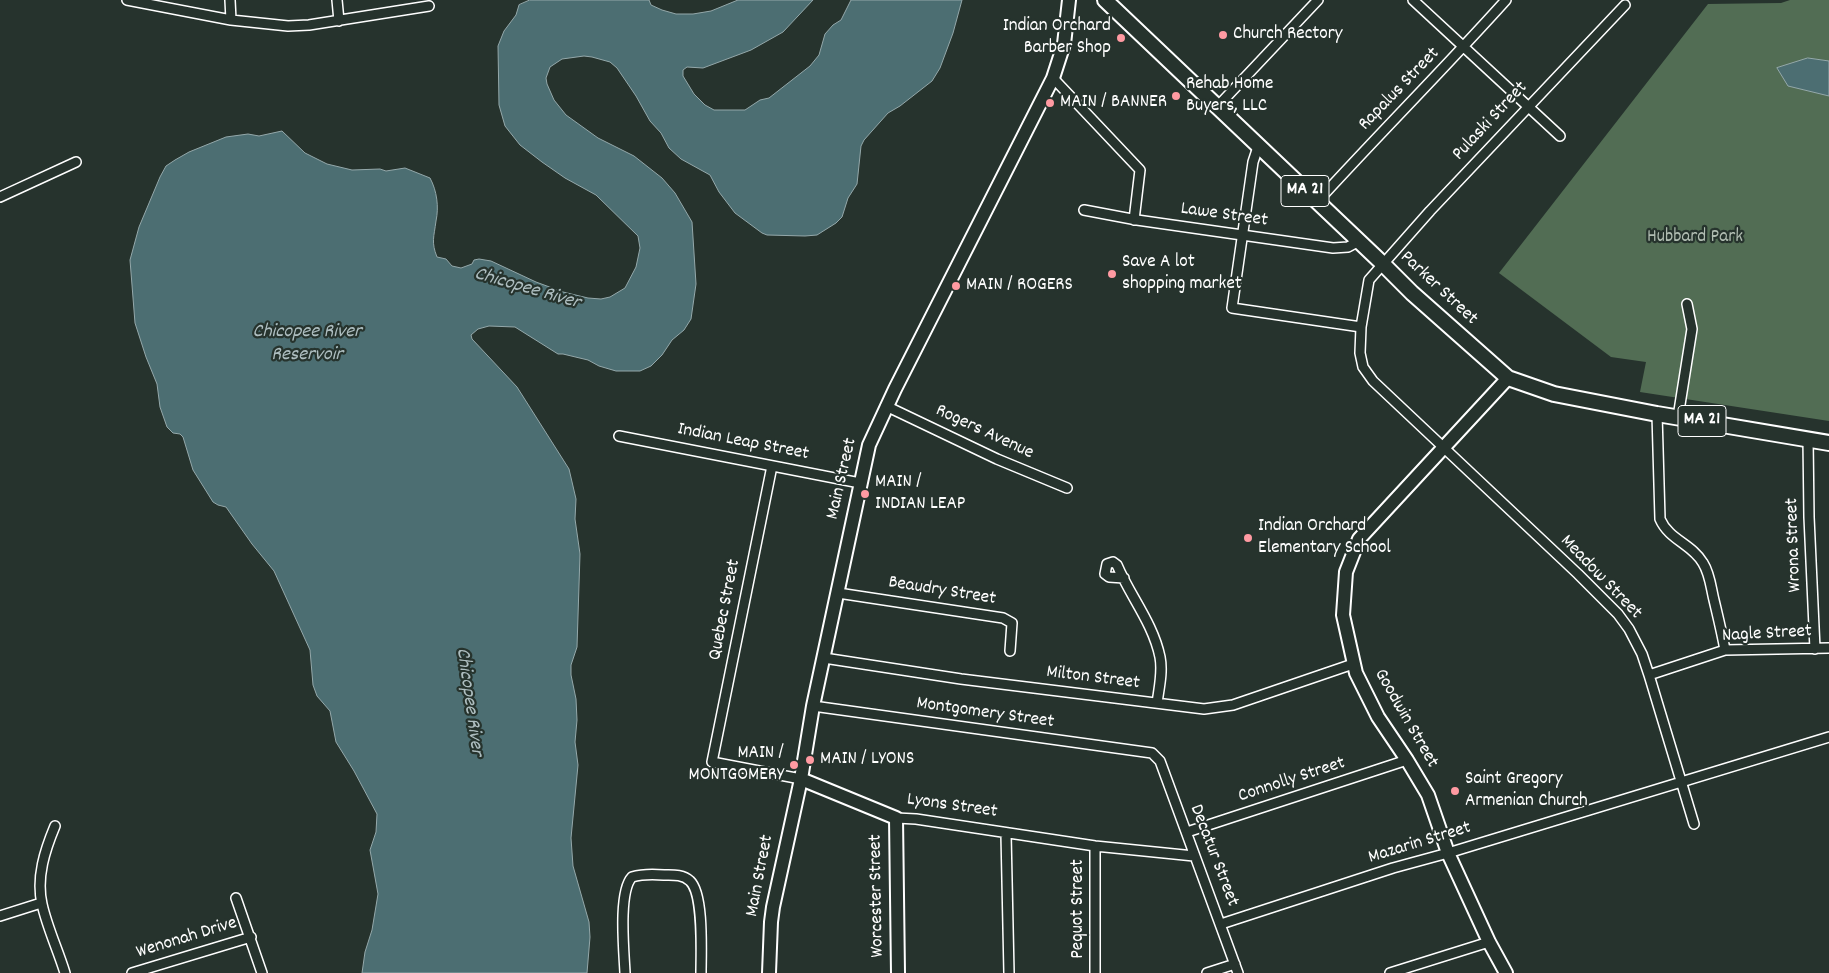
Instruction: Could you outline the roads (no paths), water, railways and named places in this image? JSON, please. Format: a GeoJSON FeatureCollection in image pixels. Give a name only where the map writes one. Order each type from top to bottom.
{"type":"FeatureCollection","features":[{"type":"Feature","properties":{"kind":"main road","name":"Main Street"},"geometry":{"type":"LineString","coordinates":[[769,973],[770,922],[801,779],[813,706],[869,444],[886,406],[1054,78],[1064,44],[1069,0]]}},
{"type":"Feature","properties":{"kind":"main road","name":"Parker Street"},"geometry":{"type":"LineString","coordinates":[[1105,0],[1412,293],[1508,378],[1554,394],[1656,414],[1829,443]]}},
{"type":"Feature","properties":{"kind":"main road","name":"Goodwin Street"},"geometry":{"type":"LineString","coordinates":[[1506,973],[1489,942],[1448,853],[1428,795],[1378,717],[1353,664],[1344,615],[1346,572],[1359,539],[1508,378]]}},
{"type":"Feature","properties":{"kind":"main road","name":"Lyons Street"},"geometry":{"type":"LineString","coordinates":[[801,779],[896,818]]}},
{"type":"Feature","properties":{"kind":"main road","name":"Worcester Street"},"geometry":{"type":"LineString","coordinates":[[896,818],[898,973]]}},
{"type":"Feature","properties":{"kind":"street"},"geometry":{"type":"LineString","coordinates":[[127,0],[231,20],[288,26],[339,21],[429,6]]}},
{"type":"Feature","properties":{"kind":"street"},"geometry":{"type":"LineString","coordinates":[[230,0],[231,20]]}},
{"type":"Feature","properties":{"kind":"street"},"geometry":{"type":"LineString","coordinates":[[337,0],[339,21]]}},
{"type":"Feature","properties":{"kind":"street"},"geometry":{"type":"LineString","coordinates":[[1217,107],[1318,0]]}},
{"type":"Feature","properties":{"kind":"street"},"geometry":{"type":"LineString","coordinates":[[1413,0],[1560,136]]}},
{"type":"Feature","properties":{"kind":"street","name":"Rapalus Street"},"geometry":{"type":"LineString","coordinates":[[1317,202],[1506,0]]}},
{"type":"Feature","properties":{"kind":"street","name":"Pulaski Street"},"geometry":{"type":"LineString","coordinates":[[1362,327],[1369,280],[1382,263],[1625,5]]}},
{"type":"Feature","properties":{"kind":"street"},"geometry":{"type":"LineString","coordinates":[[1054,78],[1140,170],[1134,220]]}},
{"type":"Feature","properties":{"kind":"street"},"geometry":{"type":"LineString","coordinates":[[1258,147],[1253,162],[1232,308],[1362,327]]}},
{"type":"Feature","properties":{"kind":"street"},"geometry":{"type":"LineString","coordinates":[[0,197],[76,162]]}},
{"type":"Feature","properties":{"kind":"street","name":"Lawe Street"},"geometry":{"type":"LineString","coordinates":[[1084,210],[1134,220],[1333,248],[1348,246],[1359,241]]}},
{"type":"Feature","properties":{"kind":"street"},"geometry":{"type":"LineString","coordinates":[[1678,417],[1692,329],[1687,304]]}},
{"type":"Feature","properties":{"kind":"street","name":"Meadow Street"},"geometry":{"type":"LineString","coordinates":[[1362,327],[1360,353],[1366,373],[1578,574],[1618,614],[1629,629],[1650,675],[1694,824]]}},
{"type":"Feature","properties":{"kind":"street","name":"Rogers Avenue"},"geometry":{"type":"LineString","coordinates":[[886,406],[997,459],[1067,488]]}},
{"type":"Feature","properties":{"kind":"street"},"geometry":{"type":"LineString","coordinates":[[1656,414],[1660,519],[1669,534],[1703,562],[1710,577],[1725,650]]}},
{"type":"Feature","properties":{"kind":"street","name":"Indian Leap Street"},"geometry":{"type":"LineString","coordinates":[[620,436],[860,483]]}},
{"type":"Feature","properties":{"kind":"street","name":"Wrona Street"},"geometry":{"type":"LineString","coordinates":[[1808,439],[1809,518],[1815,649]]}},
{"type":"Feature","properties":{"kind":"street","name":"Quebec Street"},"geometry":{"type":"LineString","coordinates":[[712,762],[772,466]]}},
{"type":"Feature","properties":{"kind":"street"},"geometry":{"type":"LineString","coordinates":[[1124,578],[1142,610],[1160,657],[1157,703]]}},
{"type":"Feature","properties":{"kind":"street","name":"Beaudry Street"},"geometry":{"type":"LineString","coordinates":[[838,593],[1003,618],[1012,623],[1010,651]]}},
{"type":"Feature","properties":{"kind":"street","name":"Nagle Street"},"geometry":{"type":"LineString","coordinates":[[1650,675],[1725,650],[1829,648]]}},
{"type":"Feature","properties":{"kind":"street","name":"Milton Street"},"geometry":{"type":"LineString","coordinates":[[824,658],[961,679],[1198,709],[1226,706],[1353,664]]}},
{"type":"Feature","properties":{"kind":"street","name":"Montgomery Street"},"geometry":{"type":"LineString","coordinates":[[813,706],[1153,753]]}},
{"type":"Feature","properties":{"kind":"street","name":"Mazarin Street"},"geometry":{"type":"LineString","coordinates":[[1221,924],[1386,870],[1448,853],[1829,737]]}},
{"type":"Feature","properties":{"kind":"street","name":"Decatur Street"},"geometry":{"type":"LineString","coordinates":[[1153,753],[1160,761],[1237,969]]}},
{"type":"Feature","properties":{"kind":"street","name":"Connolly Street"},"geometry":{"type":"LineString","coordinates":[[1187,832],[1407,760]]}},
{"type":"Feature","properties":{"kind":"street","name":"Lyons Street"},"geometry":{"type":"LineString","coordinates":[[712,762],[801,779]]}},
{"type":"Feature","properties":{"kind":"street","name":"Lyons Street"},"geometry":{"type":"LineString","coordinates":[[896,818],[916,819],[1095,846],[1194,856]]}},
{"type":"Feature","properties":{"kind":"street"},"geometry":{"type":"LineString","coordinates":[[55,826],[45,850],[40,879],[42,904],[65,973]]}},
{"type":"Feature","properties":{"kind":"street"},"geometry":{"type":"LineString","coordinates":[[1006,834],[1009,973]]}},
{"type":"Feature","properties":{"kind":"street","name":"Pequot Street"},"geometry":{"type":"LineString","coordinates":[[1095,846],[1095,973]]}},
{"type":"Feature","properties":{"kind":"street"},"geometry":{"type":"LineString","coordinates":[[625,973],[623,908],[626,887],[632,877],[654,874],[681,876],[690,881],[694,887],[700,913],[701,973]]}},
{"type":"Feature","properties":{"kind":"street"},"geometry":{"type":"LineString","coordinates":[[236,898],[262,973]]}},
{"type":"Feature","properties":{"kind":"street"},"geometry":{"type":"LineString","coordinates":[[0,916],[42,904]]}},
{"type":"Feature","properties":{"kind":"street","name":"Wenonah Drive"},"geometry":{"type":"LineString","coordinates":[[132,973],[251,937]]}},
{"type":"Feature","properties":{"kind":"street"},"geometry":{"type":"LineString","coordinates":[[1390,973],[1489,942]]}},
{"type":"Feature","properties":{"kind":"street"},"geometry":{"type":"LineString","coordinates":[[1207,973],[1237,969]]}},
{"type":"Feature","properties":{"kind":"water","name":"Chicopee River Reservoir"},"geometry":{"type":"Polygon","coordinates":[[[530,0],[649,0],[651,5],[662,10],[676,14],[693,14],[711,11],[738,0],[813,0],[783,32],[751,50],[703,68],[687,67],[683,70],[683,76],[694,94],[705,105],[714,110],[745,110],[760,100],[769,98],[810,66],[819,55],[825,34],[833,25],[841,20],[851,0],[962,0],[953,33],[940,68],[932,81],[888,113],[864,140],[861,146],[857,184],[848,198],[842,217],[817,235],[767,235],[735,213],[719,192],[710,175],[681,159],[669,148],[617,68],[610,62],[584,56],[562,59],[550,67],[546,78],[547,84],[554,100],[566,115],[598,138],[634,156],[662,178],[675,193],[692,222],[696,284],[691,319],[684,330],[672,340],[662,355],[651,366],[640,371],[616,371],[599,366],[588,360],[558,354],[515,327],[489,326],[478,329],[471,335],[472,339],[517,387],[569,469],[576,499],[575,519],[580,554],[577,647],[571,665],[571,675],[576,699],[575,742],[578,765],[571,838],[573,866],[589,922],[590,937],[587,973],[362,973],[378,894],[370,850],[376,832],[377,814],[336,742],[330,711],[317,696],[313,685],[310,650],[274,571],[226,507],[213,502],[193,470],[183,437],[180,434],[173,433],[167,427],[160,407],[157,384],[135,323],[130,260],[139,227],[166,166],[189,152],[226,137],[248,134],[259,136],[282,131],[305,153],[327,164],[352,170],[380,169],[386,171],[405,168],[430,178],[436,194],[437,205],[434,239],[435,252],[437,257],[446,259],[452,266],[461,268],[479,259],[491,261],[536,282],[563,292],[588,298],[601,299],[610,297],[625,288],[636,267],[640,248],[638,236],[596,195],[565,178],[520,145],[505,126],[499,105],[498,46],[504,31],[516,15],[519,5],[530,0]]]}},
{"type":"Feature","properties":{"kind":"water"},"geometry":{"type":"Polygon","coordinates":[[[1808,58],[1829,61],[1829,96],[1788,86],[1777,68],[1808,58]]]}},
{"type":"Feature","properties":{"kind":"place","name":"Church Rectory"},"geometry":{"type":"Point","coordinates":[1223,35]}},
{"type":"Feature","properties":{"kind":"place","name":"Indian Orchard Barber Shop"},"geometry":{"type":"Point","coordinates":[1121,38]}},
{"type":"Feature","properties":{"kind":"place","name":"Rehab Home Buyers, LLC"},"geometry":{"type":"Point","coordinates":[1176,96]}},
{"type":"Feature","properties":{"kind":"place","name":"MAIN / BANNER"},"geometry":{"type":"Point","coordinates":[1050,103]}},
{"type":"Feature","properties":{"kind":"place","name":"Save A lot shopping market"},"geometry":{"type":"Point","coordinates":[1112,274]}},
{"type":"Feature","properties":{"kind":"place","name":"MAIN / ROGERS"},"geometry":{"type":"Point","coordinates":[956,286]}},
{"type":"Feature","properties":{"kind":"place","name":"MAIN / INDIAN LEAP"},"geometry":{"type":"Point","coordinates":[865,494]}},
{"type":"Feature","properties":{"kind":"place","name":"Indian Orchard Elementary School"},"geometry":{"type":"Point","coordinates":[1248,538]}},
{"type":"Feature","properties":{"kind":"place","name":"MAIN / LYONS"},"geometry":{"type":"Point","coordinates":[810,760]}},
{"type":"Feature","properties":{"kind":"place","name":"MAIN / MONTGOMERY"},"geometry":{"type":"Point","coordinates":[794,765]}},
{"type":"Feature","properties":{"kind":"place","name":"Saint Gregory Armenian Church"},"geometry":{"type":"Point","coordinates":[1455,791]}},
{"type":"Feature","properties":{"kind":"park label","name":"Hubbard Park"},"geometry":{"type":"Point","coordinates":[1695,238]}},
{"type":"Feature","properties":{"kind":"water label","name":"Chicopee River"},"geometry":{"type":"Point","coordinates":[527,290]}},
{"type":"Feature","properties":{"kind":"water label","name":"Chicopee River"},"geometry":{"type":"Point","coordinates":[468,702]}}]}
